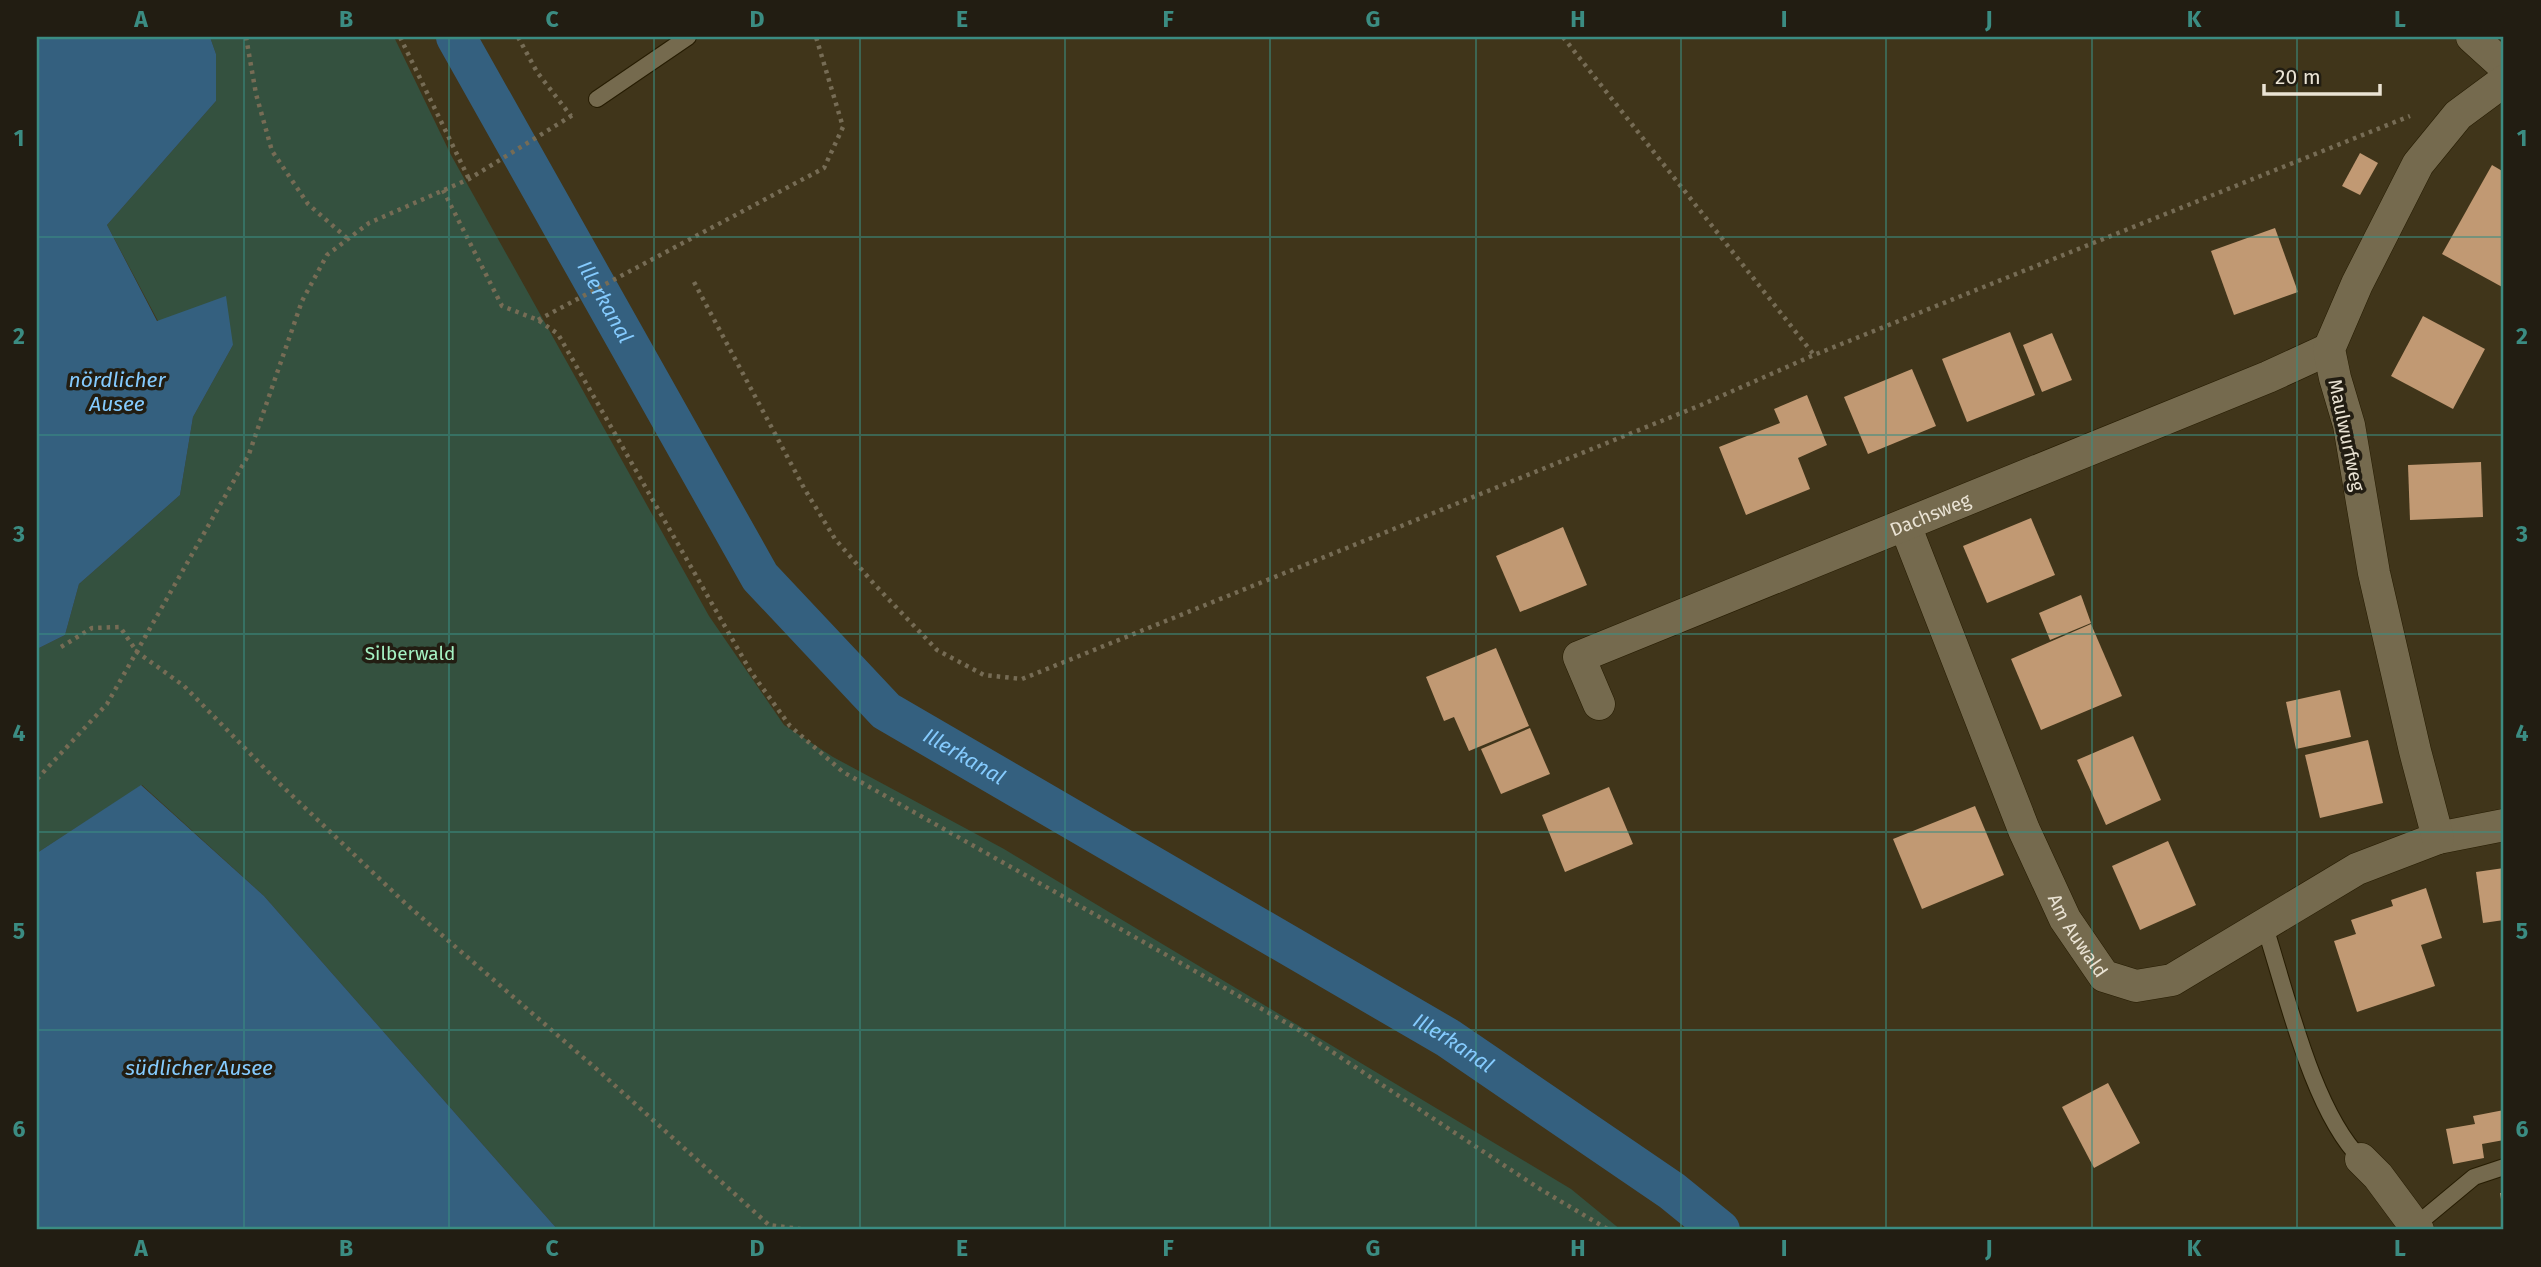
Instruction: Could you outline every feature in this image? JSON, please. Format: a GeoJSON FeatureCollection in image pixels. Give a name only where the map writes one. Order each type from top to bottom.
{"type":"FeatureCollection","features":[{"type":"Feature","properties":{"kind":"street"},"geometry":{"type":"LineString","coordinates":[[2472,37],[2504,66]]}},
{"type":"Feature","properties":{"kind":"street"},"geometry":{"type":"LineString","coordinates":[[2329,349],[2357,284],[2418,164],[2458,116],[2504,82]]}},
{"type":"Feature","properties":{"kind":"street","name":"Dachsweg"},"geometry":{"type":"LineString","coordinates":[[1599,704],[1579,657],[2268,377],[2329,349]]}},
{"type":"Feature","properties":{"kind":"street","name":"Maulwurfweg"},"geometry":{"type":"LineString","coordinates":[[2329,349],[2349,425],[2377,586],[2438,838]]}},
{"type":"Feature","properties":{"kind":"street","name":"Am Auwald"},"geometry":{"type":"LineString","coordinates":[[1905,525],[2024,830],[2065,919],[2104,976],[2136,986],[2172,979],[2357,869],[2438,838],[2504,825]]}},
{"type":"Feature","properties":{"kind":"street"},"geometry":{"type":"LineString","coordinates":[[2361,1159],[2378,1176],[2417,1228]]}},
{"type":"Feature","properties":{"kind":"lane"},"geometry":{"type":"LineString","coordinates":[[597,99],[688,37]]}},
{"type":"Feature","properties":{"kind":"lane"},"geometry":{"type":"LineString","coordinates":[[2264,924],[2304,1050],[2329,1112],[2361,1159]]}},
{"type":"Feature","properties":{"kind":"lane"},"geometry":{"type":"LineString","coordinates":[[2417,1228],[2474,1177],[2504,1167]]}},
{"type":"Feature","properties":{"kind":"path"},"geometry":{"type":"LineString","coordinates":[[246,37],[256,93],[272,151],[308,204],[348,239]]}},
{"type":"Feature","properties":{"kind":"path"},"geometry":{"type":"LineString","coordinates":[[400,37],[469,179]]}},
{"type":"Feature","properties":{"kind":"path"},"geometry":{"type":"LineString","coordinates":[[37,779],[107,704],[249,454],[302,301],[327,255],[369,223],[469,179],[571,116],[537,72],[518,37]]}},
{"type":"Feature","properties":{"kind":"path"},"geometry":{"type":"LineString","coordinates":[[538,320],[824,168],[843,127],[816,37]]}},
{"type":"Feature","properties":{"kind":"path"},"geometry":{"type":"LineString","coordinates":[[1563,37],[1814,355]]}},
{"type":"Feature","properties":{"kind":"path"},"geometry":{"type":"LineString","coordinates":[[694,282],[804,488],[835,539],[937,650],[984,675],[1022,679],[1701,405],[1814,355],[2415,114]]}},
{"type":"Feature","properties":{"kind":"path"},"geometry":{"type":"LineString","coordinates":[[443,190],[502,306],[538,320],[558,334],[751,672],[790,726],[843,772],[1299,1030],[1540,1189],[1609,1230]]}},
{"type":"Feature","properties":{"kind":"path"},"geometry":{"type":"LineString","coordinates":[[61,647],[92,628],[120,627],[136,652],[184,686],[281,785],[406,904],[600,1072],[769,1225],[808,1230]]}},
{"type":"Feature","properties":{"kind":"green space","name":"Silberwald"},"geometry":{"type":"Polygon","coordinates":[[[210,37],[394,37],[451,155],[709,616],[784,725],[833,757],[1004,849],[1571,1189],[1621,1230],[558,1230],[264,896],[142,785],[37,853],[37,649],[65,635],[79,584],[180,495],[193,417],[233,345],[158,321],[107,225],[216,101],[216,54],[210,37]]]}},
{"type":"Feature","properties":{"kind":"water","name":"nördlicher Ausee"},"geometry":{"type":"Polygon","coordinates":[[[37,37],[210,37],[216,54],[216,101],[107,225],[157,321],[226,296],[233,345],[193,417],[180,495],[79,584],[65,635],[37,649],[37,37]]]}},
{"type":"Feature","properties":{"kind":"water","name":"südlicher Ausee"},"geometry":{"type":"Polygon","coordinates":[[[141,785],[264,896],[558,1230],[37,1230],[37,853],[141,785]]]}},
{"type":"Feature","properties":{"kind":"building"},"geometry":{"type":"Polygon","coordinates":[[[2360,153],[2378,163],[2360,195],[2342,186],[2360,153]]]}},
{"type":"Feature","properties":{"kind":"building"},"geometry":{"type":"Polygon","coordinates":[[[2492,165],[2504,172],[2504,288],[2442,254],[2492,165]]]}},
{"type":"Feature","properties":{"kind":"building"},"geometry":{"type":"Polygon","coordinates":[[[2275,228],[2298,292],[2234,315],[2211,251],[2275,228]]]}},
{"type":"Feature","properties":{"kind":"building"},"geometry":{"type":"Polygon","coordinates":[[[2423,316],[2485,349],[2453,409],[2391,376],[2423,316]]]}},
{"type":"Feature","properties":{"kind":"building"},"geometry":{"type":"Polygon","coordinates":[[[2010,332],[2035,395],[1967,422],[1942,359],[2010,332]]]}},
{"type":"Feature","properties":{"kind":"building"},"geometry":{"type":"Polygon","coordinates":[[[2052,333],[2072,380],[2042,392],[2023,345],[2052,333]]]}},
{"type":"Feature","properties":{"kind":"building"},"geometry":{"type":"Polygon","coordinates":[[[1912,369],[1936,426],[1868,454],[1844,397],[1912,369]]]}},
{"type":"Feature","properties":{"kind":"building"},"geometry":{"type":"Polygon","coordinates":[[[1807,395],[1827,445],[1798,458],[1810,489],[1746,515],[1719,447],[1780,423],[1774,409],[1807,395]]]}},
{"type":"Feature","properties":{"kind":"building"},"geometry":{"type":"Polygon","coordinates":[[[2481,462],[2483,517],[2410,520],[2408,465],[2481,462]]]}},
{"type":"Feature","properties":{"kind":"building"},"geometry":{"type":"Polygon","coordinates":[[[2031,518],[2055,575],[1987,603],[1963,546],[2031,518]]]}},
{"type":"Feature","properties":{"kind":"building"},"geometry":{"type":"Polygon","coordinates":[[[1563,527],[1587,585],[1520,612],[1496,556],[1563,527]]]}},
{"type":"Feature","properties":{"kind":"building"},"geometry":{"type":"Polygon","coordinates":[[[2081,595],[2091,623],[2050,640],[2039,613],[2081,595]]]}},
{"type":"Feature","properties":{"kind":"building"},"geometry":{"type":"Polygon","coordinates":[[[2091,624],[2122,696],[2041,730],[2011,659],[2091,624]]]}},
{"type":"Feature","properties":{"kind":"building"},"geometry":{"type":"Polygon","coordinates":[[[1496,648],[1529,726],[1469,751],[1454,717],[1444,721],[1426,677],[1496,648]]]}},
{"type":"Feature","properties":{"kind":"building"},"geometry":{"type":"Polygon","coordinates":[[[2340,690],[2351,737],[2296,749],[2286,702],[2340,690]]]}},
{"type":"Feature","properties":{"kind":"building"},"geometry":{"type":"Polygon","coordinates":[[[1530,728],[1550,774],[1501,794],[1481,749],[1530,728]]]}},
{"type":"Feature","properties":{"kind":"building"},"geometry":{"type":"Polygon","coordinates":[[[2133,736],[2161,800],[2106,825],[2077,760],[2133,736]]]}},
{"type":"Feature","properties":{"kind":"building"},"geometry":{"type":"Polygon","coordinates":[[[2368,740],[2383,803],[2320,818],[2305,755],[2368,740]]]}},
{"type":"Feature","properties":{"kind":"building"},"geometry":{"type":"Polygon","coordinates":[[[1609,787],[1633,844],[1565,872],[1542,815],[1609,787]]]}},
{"type":"Feature","properties":{"kind":"building"},"geometry":{"type":"Polygon","coordinates":[[[1975,806],[2004,875],[1922,909],[1893,839],[1975,806]]]}},
{"type":"Feature","properties":{"kind":"building"},"geometry":{"type":"Polygon","coordinates":[[[2168,841],[2196,905],[2140,930],[2112,866],[2168,841]]]}},
{"type":"Feature","properties":{"kind":"building"},"geometry":{"type":"Polygon","coordinates":[[[2504,868],[2504,920],[2483,923],[2476,872],[2504,868]]]}},
{"type":"Feature","properties":{"kind":"building"},"geometry":{"type":"Polygon","coordinates":[[[2426,888],[2442,938],[2421,945],[2435,986],[2357,1012],[2334,941],[2356,934],[2351,920],[2393,906],[2391,900],[2426,888]]]}},
{"type":"Feature","properties":{"kind":"building"},"geometry":{"type":"Polygon","coordinates":[[[2108,1083],[2140,1143],[2094,1168],[2062,1107],[2108,1083]]]}},
{"type":"Feature","properties":{"kind":"building"},"geometry":{"type":"Polygon","coordinates":[[[2504,1110],[2504,1140],[2482,1144],[2484,1158],[2453,1164],[2446,1129],[2475,1124],[2473,1116],[2504,1110]]]}},
{"type":"Feature","properties":{"kind":"building"},"geometry":{"type":"Polygon","coordinates":[[[2500,1193],[2504,1193],[2504,1212],[2503,1212],[2500,1193]]]}},
{"type":"Feature","properties":{"kind":"waterway","name":"Illerkanal"},"geometry":{"type":"LineString","coordinates":[[456,37],[760,577],[886,711],[1448,1038],[1672,1191],[1720,1230]]}}]}
